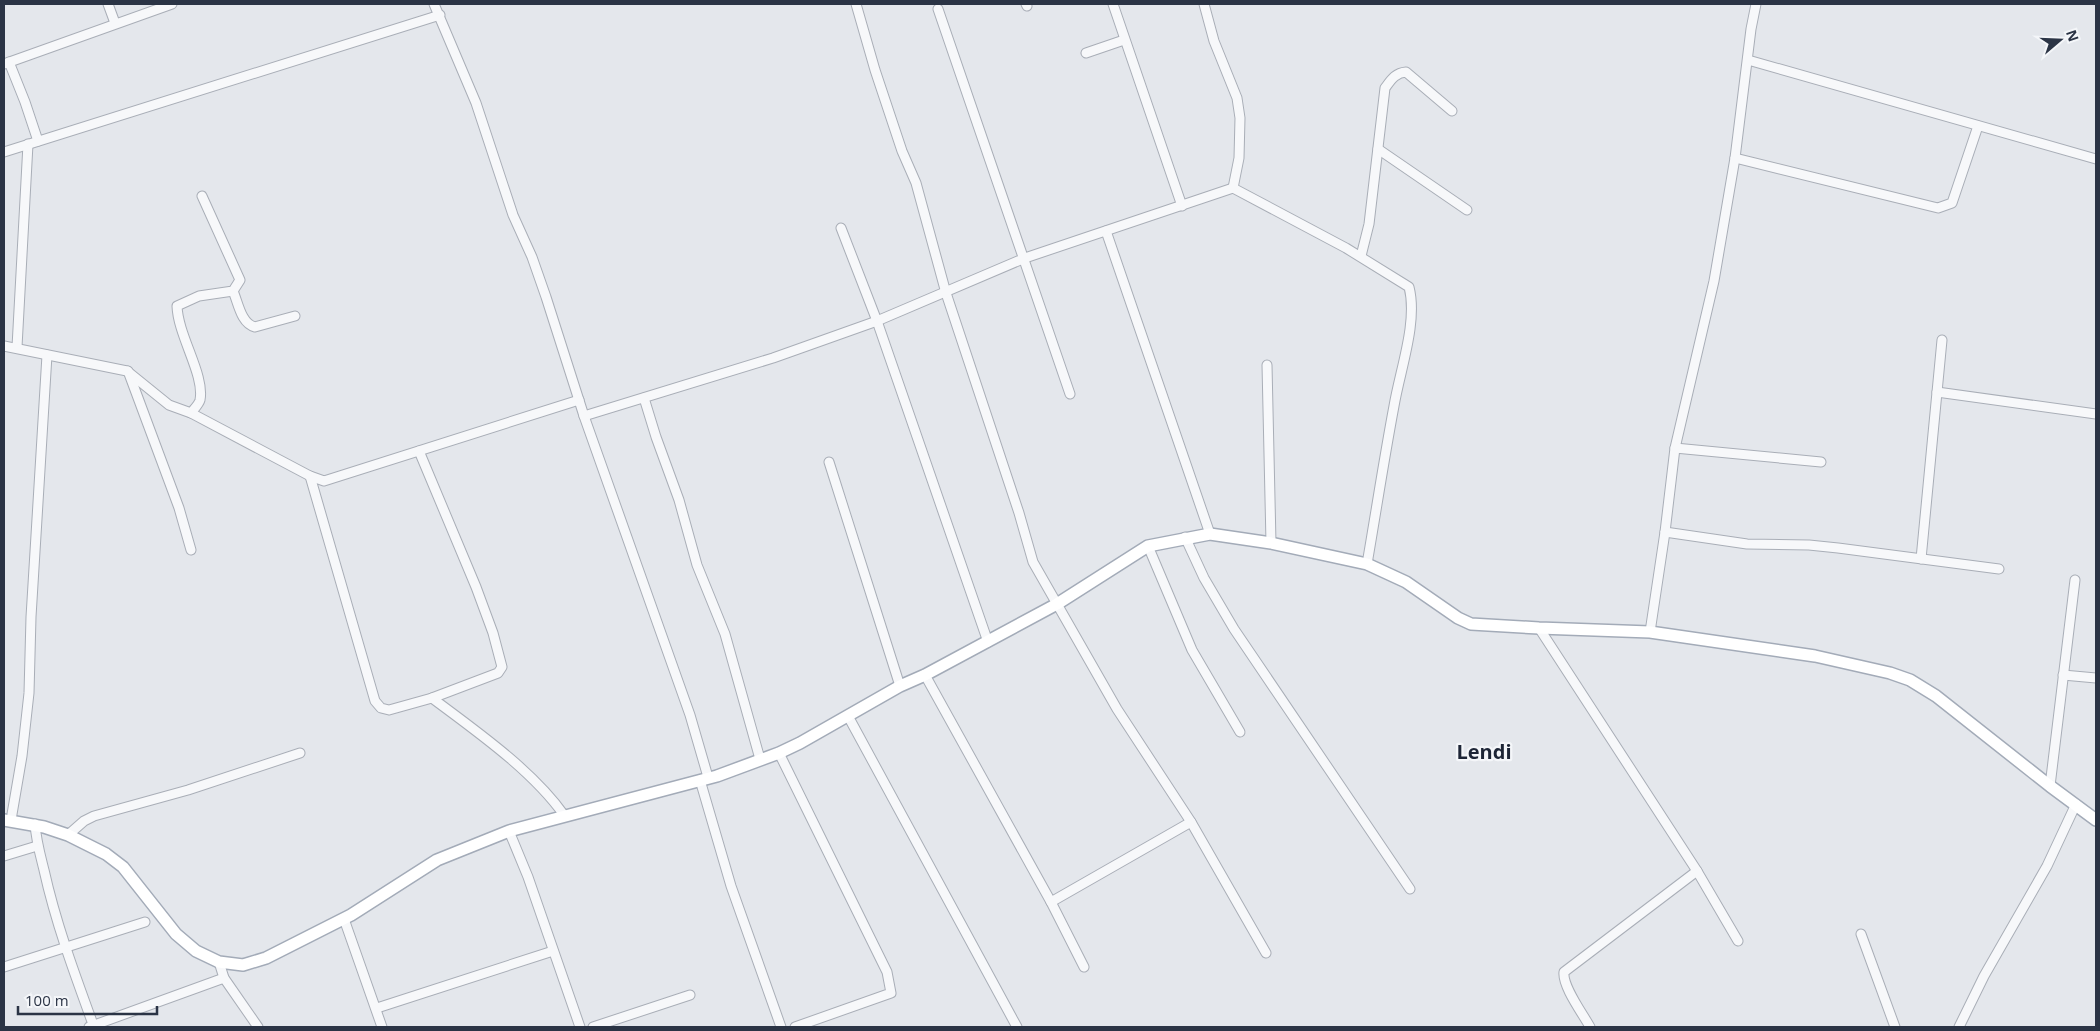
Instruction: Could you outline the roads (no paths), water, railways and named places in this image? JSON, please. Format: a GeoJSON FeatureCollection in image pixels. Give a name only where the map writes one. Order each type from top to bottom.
{"type":"FeatureCollection","features":[{"type":"Feature","properties":{"kind":"main road"},"geometry":{"type":"LineString","coordinates":[[7,820],[35,824],[68,835],[106,854],[123,867],[176,934],[196,951],[219,962],[243,965],[266,958],[344,919],[437,860],[509,831],[729,772],[778,753],[900,686],[925,675],[1057,604],[1148,546],[1185,537],[1210,534],[1271,542],[1367,564],[1406,582],[1458,618],[1471,624],[1650,632],[1815,656],[1890,673],[1910,680],[1936,696],[2096,820]]}},
{"type":"Feature","properties":{"kind":"street"},"geometry":{"type":"LineString","coordinates":[[108,4],[116,22]]}},
{"type":"Feature","properties":{"kind":"street"},"geometry":{"type":"LineString","coordinates":[[38,141],[26,102],[6,63],[116,22],[172,4]]}},
{"type":"Feature","properties":{"kind":"street"},"geometry":{"type":"LineString","coordinates":[[434,4],[476,103],[514,215],[532,257],[584,416],[668,649],[731,886],[781,1027]]}},
{"type":"Feature","properties":{"kind":"street"},"geometry":{"type":"LineString","coordinates":[[856,4],[875,70],[902,151],[916,184],[946,293],[1033,562],[1118,709],[1191,822],[1266,953]]}},
{"type":"Feature","properties":{"kind":"street"},"geometry":{"type":"LineString","coordinates":[[1113,4],[1182,206]]}},
{"type":"Feature","properties":{"kind":"street"},"geometry":{"type":"LineString","coordinates":[[1204,4],[1214,42],[1237,98],[1240,118],[1239,158],[1233,188]]}},
{"type":"Feature","properties":{"kind":"street"},"geometry":{"type":"LineString","coordinates":[[1650,632],[1675,448],[1714,281],[1735,158],[1756,4]]}},
{"type":"Feature","properties":{"kind":"street"},"geometry":{"type":"LineString","coordinates":[[938,9],[1070,394]]}},
{"type":"Feature","properties":{"kind":"street"},"geometry":{"type":"LineString","coordinates":[[4,152],[440,15]]}},
{"type":"Feature","properties":{"kind":"street"},"geometry":{"type":"LineString","coordinates":[[1086,53],[1124,40]]}},
{"type":"Feature","properties":{"kind":"street"},"geometry":{"type":"LineString","coordinates":[[1748,60],[2096,160]]}},
{"type":"Feature","properties":{"kind":"street"},"geometry":{"type":"LineString","coordinates":[[1361,256],[1369,224],[1384,88],[1393,77],[1406,72],[1452,111]]}},
{"type":"Feature","properties":{"kind":"street"},"geometry":{"type":"LineString","coordinates":[[1735,158],[1938,208],[1952,203],[1978,126]]}},
{"type":"Feature","properties":{"kind":"street"},"geometry":{"type":"LineString","coordinates":[[17,347],[28,144]]}},
{"type":"Feature","properties":{"kind":"street"},"geometry":{"type":"LineString","coordinates":[[1378,149],[1468,210]]}},
{"type":"Feature","properties":{"kind":"street"},"geometry":{"type":"LineString","coordinates":[[584,416],[772,358],[876,321],[946,293],[1024,258],[1233,188],[1361,256],[1409,287],[1412,306],[1367,564]]}},
{"type":"Feature","properties":{"kind":"street"},"geometry":{"type":"LineString","coordinates":[[191,412],[200,401],[200,390],[198,377],[179,324],[177,306],[199,296],[233,291],[240,280],[202,196]]}},
{"type":"Feature","properties":{"kind":"street"},"geometry":{"type":"LineString","coordinates":[[841,228],[876,321],[988,642]]}},
{"type":"Feature","properties":{"kind":"street"},"geometry":{"type":"LineString","coordinates":[[1106,231],[1210,534]]}},
{"type":"Feature","properties":{"kind":"street"},"geometry":{"type":"LineString","coordinates":[[233,291],[245,322],[250,326],[254,327],[295,316]]}},
{"type":"Feature","properties":{"kind":"street"},"geometry":{"type":"LineString","coordinates":[[1921,558],[1942,340]]}},
{"type":"Feature","properties":{"kind":"street"},"geometry":{"type":"LineString","coordinates":[[4,346],[17,347],[128,371],[169,405],[191,412],[310,476],[324,481],[579,400]]}},
{"type":"Feature","properties":{"kind":"street"},"geometry":{"type":"LineString","coordinates":[[7,820],[22,756],[29,693],[31,617],[47,354]]}},
{"type":"Feature","properties":{"kind":"street"},"geometry":{"type":"LineString","coordinates":[[1267,365],[1271,542]]}},
{"type":"Feature","properties":{"kind":"street"},"geometry":{"type":"LineString","coordinates":[[128,371],[180,508],[191,550]]}},
{"type":"Feature","properties":{"kind":"street"},"geometry":{"type":"LineString","coordinates":[[1937,392],[2096,414]]}},
{"type":"Feature","properties":{"kind":"street"},"geometry":{"type":"LineString","coordinates":[[644,398],[679,500],[697,565],[725,634],[760,759]]}},
{"type":"Feature","properties":{"kind":"street"},"geometry":{"type":"LineString","coordinates":[[1675,448],[1822,462]]}},
{"type":"Feature","properties":{"kind":"street"},"geometry":{"type":"LineString","coordinates":[[310,476],[375,701],[381,708],[389,710],[432,698],[498,673],[502,667],[476,587],[419,450]]}},
{"type":"Feature","properties":{"kind":"street"},"geometry":{"type":"LineString","coordinates":[[829,462],[900,686]]}},
{"type":"Feature","properties":{"kind":"street"},"geometry":{"type":"LineString","coordinates":[[1665,532],[1747,544],[1808,545],[1999,568]]}},
{"type":"Feature","properties":{"kind":"street"},"geometry":{"type":"LineString","coordinates":[[1185,537],[1204,578],[1230,622],[1410,890]]}},
{"type":"Feature","properties":{"kind":"street"},"geometry":{"type":"LineString","coordinates":[[1148,546],[1192,650],[1240,732]]}},
{"type":"Feature","properties":{"kind":"street"},"geometry":{"type":"LineString","coordinates":[[2050,786],[2075,580]]}},
{"type":"Feature","properties":{"kind":"street"},"geometry":{"type":"LineString","coordinates":[[1539,628],[1697,870],[1738,940]]}},
{"type":"Feature","properties":{"kind":"street"},"geometry":{"type":"LineString","coordinates":[[925,675],[1051,902],[1084,968]]}},
{"type":"Feature","properties":{"kind":"street"},"geometry":{"type":"LineString","coordinates":[[2063,675],[2096,678]]}},
{"type":"Feature","properties":{"kind":"street"},"geometry":{"type":"LineString","coordinates":[[432,698],[468,725],[541,787],[564,815]]}},
{"type":"Feature","properties":{"kind":"street"},"geometry":{"type":"LineString","coordinates":[[848,716],[1017,1027]]}},
{"type":"Feature","properties":{"kind":"street"},"geometry":{"type":"LineString","coordinates":[[68,835],[84,821],[94,816],[188,790],[300,752]]}},
{"type":"Feature","properties":{"kind":"street"},"geometry":{"type":"LineString","coordinates":[[778,753],[887,972],[891,992],[795,1027]]}},
{"type":"Feature","properties":{"kind":"street"},"geometry":{"type":"LineString","coordinates":[[1959,1027],[1984,976],[2047,866],[2076,804]]}},
{"type":"Feature","properties":{"kind":"street"},"geometry":{"type":"LineString","coordinates":[[1051,902],[1191,822]]}},
{"type":"Feature","properties":{"kind":"street"},"geometry":{"type":"LineString","coordinates":[[35,824],[37,846],[65,947],[92,1027],[224,978]]}},
{"type":"Feature","properties":{"kind":"street"},"geometry":{"type":"LineString","coordinates":[[509,831],[528,877],[580,1027]]}},
{"type":"Feature","properties":{"kind":"street"},"geometry":{"type":"LineString","coordinates":[[4,856],[37,846]]}},
{"type":"Feature","properties":{"kind":"street"},"geometry":{"type":"LineString","coordinates":[[1590,1027],[1566,986],[1563,978],[1564,972],[1697,870]]}},
{"type":"Feature","properties":{"kind":"street"},"geometry":{"type":"LineString","coordinates":[[344,919],[377,1008],[382,1027]]}},
{"type":"Feature","properties":{"kind":"street"},"geometry":{"type":"LineString","coordinates":[[4,967],[145,922]]}},
{"type":"Feature","properties":{"kind":"street"},"geometry":{"type":"LineString","coordinates":[[1861,934],[1896,1027]]}},
{"type":"Feature","properties":{"kind":"street"},"geometry":{"type":"LineString","coordinates":[[377,1008],[554,952]]}},
{"type":"Feature","properties":{"kind":"street"},"geometry":{"type":"LineString","coordinates":[[219,962],[224,978],[258,1027]]}},
{"type":"Feature","properties":{"kind":"street"},"geometry":{"type":"LineString","coordinates":[[593,1027],[690,994]]}},
{"type":"Feature","properties":{"kind":"district","name":"Lendi"},"geometry":{"type":"Point","coordinates":[1484,752]}}]}
